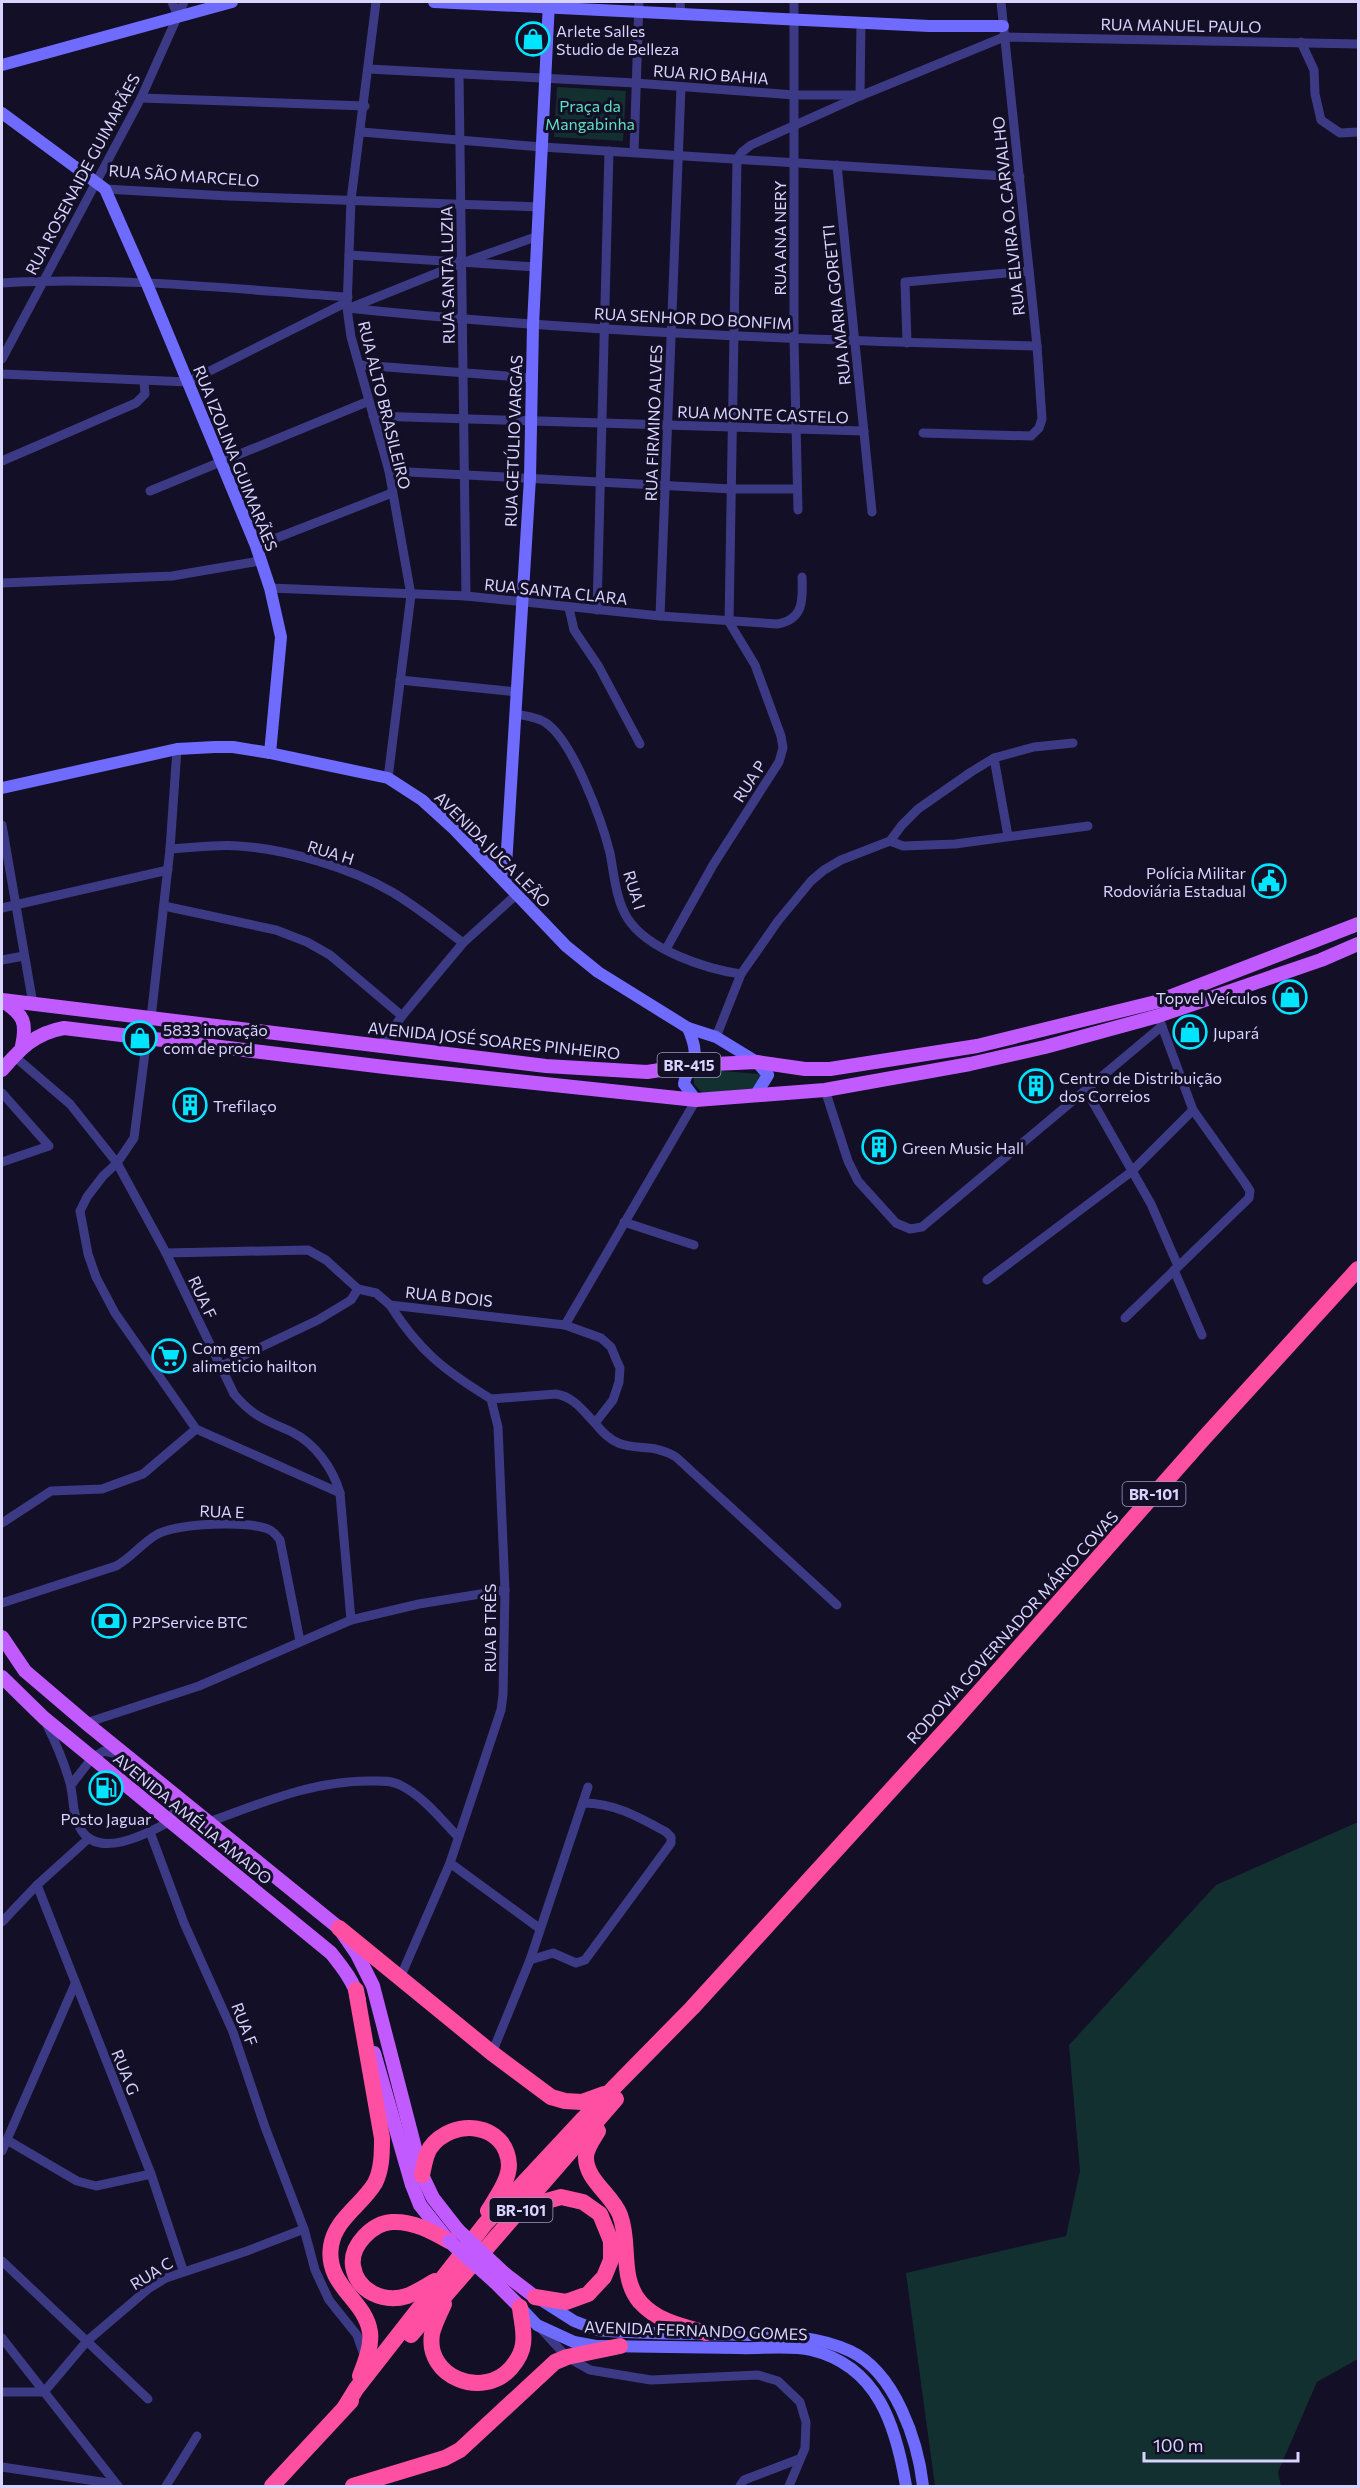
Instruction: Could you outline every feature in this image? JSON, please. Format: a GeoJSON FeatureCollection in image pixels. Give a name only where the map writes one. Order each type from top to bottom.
{"type":"FeatureCollection","features":[{"type":"Feature","properties":{"kind":"highway","name":"RODOVIA GOVERNADOR MÁRIO COVAS"},"geometry":{"type":"LineString","coordinates":[[272,2487],[361,2392],[449,2281],[485,2224],[614,2094],[1359,1269]]}},
{"type":"Feature","properties":{"kind":"highway"},"geometry":{"type":"LineString","coordinates":[[339,1928],[492,2053],[551,2097],[565,2102],[582,2102],[614,2094]]}},
{"type":"Feature","properties":{"kind":"highway"},"geometry":{"type":"LineString","coordinates":[[356,2388],[366,2360],[370,2329],[363,2315],[337,2282],[332,2264],[331,2246],[339,2225],[374,2183],[382,2161],[382,2138],[357,1990]]}},
{"type":"Feature","properties":{"kind":"highway","name":"RODOVIA GOVERNADOR MÁRIO COVAS"},"geometry":{"type":"LineString","coordinates":[[345,2407],[356,2388],[449,2281],[500,2235],[614,2094]]}},
{"type":"Feature","properties":{"kind":"highway"},"geometry":{"type":"LineString","coordinates":[[614,2094],[586,2156],[589,2170],[620,2212],[627,2238],[627,2272],[630,2288],[641,2303],[662,2320],[706,2333]]}},
{"type":"Feature","properties":{"kind":"highway"},"geometry":{"type":"LineString","coordinates":[[422,2175],[429,2150],[442,2136],[460,2128],[476,2128],[492,2135],[506,2150],[509,2166],[502,2187],[487,2213],[485,2224]]}},
{"type":"Feature","properties":{"kind":"highway"},"geometry":{"type":"LineString","coordinates":[[500,2235],[543,2202],[561,2197],[583,2202],[600,2214],[611,2241],[611,2260],[604,2277],[588,2294],[566,2302],[535,2296]]}},
{"type":"Feature","properties":{"kind":"highway"},"geometry":{"type":"LineString","coordinates":[[449,2281],[405,2296],[381,2297],[371,2293],[364,2286],[353,2265],[359,2244],[381,2224],[392,2222],[413,2224],[453,2235]]}},
{"type":"Feature","properties":{"kind":"highway"},"geometry":{"type":"LineString","coordinates":[[449,2281],[432,2334],[432,2346],[436,2360],[451,2376],[465,2383],[479,2385],[495,2381],[506,2374],[518,2360],[523,2344],[520,2307]]}},
{"type":"Feature","properties":{"kind":"highway"},"geometry":{"type":"LineString","coordinates":[[353,2487],[445,2458],[460,2450],[543,2371],[567,2357],[620,2346]]}},
{"type":"Feature","properties":{"kind":"main road","name":"AVENIDA JOSÉ SOARES PINHEIRO"},"geometry":{"type":"LineString","coordinates":[[2,1000],[546,1066],[646,1072],[693,1065],[757,1062],[805,1069],[830,1069],[965,1048],[1156,1002],[1359,924]]}},
{"type":"Feature","properties":{"kind":"main road","name":"BR-415"},"geometry":{"type":"LineString","coordinates":[[2,1070],[18,1051],[42,1033],[63,1028],[393,1068],[696,1100],[825,1090],[970,1064],[1160,1021],[1359,944]]}},
{"type":"Feature","properties":{"kind":"main road"},"geometry":{"type":"LineString","coordinates":[[2,1000],[23,1018],[25,1031],[18,1051]]}},
{"type":"Feature","properties":{"kind":"main road","name":"AVENIDA AMÉLIA AMADO"},"geometry":{"type":"LineString","coordinates":[[2,1637],[25,1671],[126,1756],[339,1928],[357,1954],[372,1986],[422,2175],[453,2235]]}},
{"type":"Feature","properties":{"kind":"main road","name":"AVENIDA AMÉLIA AMADO"},"geometry":{"type":"LineString","coordinates":[[2,1677],[44,1718],[331,1953],[357,1990],[412,2185],[420,2205],[453,2235]]}},
{"type":"Feature","properties":{"kind":"main road"},"geometry":{"type":"LineString","coordinates":[[453,2235],[500,2278],[520,2307]]}},
{"type":"Feature","properties":{"kind":"main road"},"geometry":{"type":"LineString","coordinates":[[500,2278],[535,2296]]}},
{"type":"Feature","properties":{"kind":"street"},"geometry":{"type":"LineString","coordinates":[[172,2],[177,16]]}},
{"type":"Feature","properties":{"kind":"street","name":"RUA ROSENAIDE GUIMARÃES"},"geometry":{"type":"LineString","coordinates":[[2,359],[42,280],[101,186],[184,2]]}},
{"type":"Feature","properties":{"kind":"street"},"geometry":{"type":"LineString","coordinates":[[2,65],[232,2]]}},
{"type":"Feature","properties":{"kind":"street","name":"RUA ALTO BRASILEIRO"},"geometry":{"type":"LineString","coordinates":[[376,2],[351,200],[348,303],[351,337],[389,471],[411,595],[388,778]]}},
{"type":"Feature","properties":{"kind":"street"},"geometry":{"type":"LineString","coordinates":[[434,2],[680,8],[794,19],[1003,31]]}},
{"type":"Feature","properties":{"kind":"street","name":"RUA ANA NERY"},"geometry":{"type":"LineString","coordinates":[[794,2],[794,339],[798,510]]}},
{"type":"Feature","properties":{"kind":"street","name":"RUA ELVIRA O. CARVALHO"},"geometry":{"type":"LineString","coordinates":[[923,433],[1031,436],[1039,428],[1042,418],[1037,346],[1001,2]]}},
{"type":"Feature","properties":{"kind":"street","name":"RUA GETÚLIO VARGAS"},"geometry":{"type":"LineString","coordinates":[[504,882],[530,478],[533,325],[549,5]]}},
{"type":"Feature","properties":{"kind":"street"},"geometry":{"type":"LineString","coordinates":[[634,152],[639,7]]}},
{"type":"Feature","properties":{"kind":"street"},"geometry":{"type":"LineString","coordinates":[[729,622],[737,159],[751,145],[860,96],[861,22]]}},
{"type":"Feature","properties":{"kind":"street","name":"RUA RIO BAHIA"},"geometry":{"type":"LineString","coordinates":[[369,69],[635,83],[794,95],[860,96],[1003,31]]}},
{"type":"Feature","properties":{"kind":"street","name":"RUA MANUEL PAULO"},"geometry":{"type":"LineString","coordinates":[[1003,31],[1359,44]]}},
{"type":"Feature","properties":{"kind":"street"},"geometry":{"type":"LineString","coordinates":[[1301,42],[1314,70],[1315,93],[1321,120],[1340,133],[1359,132]]}},
{"type":"Feature","properties":{"kind":"street","name":"RUA SANTA LUZIA"},"geometry":{"type":"LineString","coordinates":[[459,74],[466,596]]}},
{"type":"Feature","properties":{"kind":"street","name":"RUA FIRMINO ALVES"},"geometry":{"type":"LineString","coordinates":[[660,616],[681,87]]}},
{"type":"Feature","properties":{"kind":"street"},"geometry":{"type":"LineString","coordinates":[[141,98],[364,106]]}},
{"type":"Feature","properties":{"kind":"street","name":"RUA SÃO MARCELO"},"geometry":{"type":"LineString","coordinates":[[2,114],[101,186],[351,200],[540,207]]}},
{"type":"Feature","properties":{"kind":"street"},"geometry":{"type":"LineString","coordinates":[[361,132],[542,147],[1020,177]]}},
{"type":"Feature","properties":{"kind":"street"},"geometry":{"type":"LineString","coordinates":[[597,610],[609,151]]}},
{"type":"Feature","properties":{"kind":"street","name":"RUA MARIA GORETTI"},"geometry":{"type":"LineString","coordinates":[[837,165],[872,512]]}},
{"type":"Feature","properties":{"kind":"street","name":"RUA IZOLINA GUIMARÃES"},"geometry":{"type":"LineString","coordinates":[[101,186],[147,284],[219,462],[256,546],[270,588],[281,645],[270,753]]}},
{"type":"Feature","properties":{"kind":"street"},"geometry":{"type":"LineString","coordinates":[[2,375],[188,382],[348,303],[538,236]]}},
{"type":"Feature","properties":{"kind":"street"},"geometry":{"type":"LineString","coordinates":[[349,255],[536,267]]}},
{"type":"Feature","properties":{"kind":"street"},"geometry":{"type":"LineString","coordinates":[[907,343],[904,282],[1029,271]]}},
{"type":"Feature","properties":{"kind":"street","name":"RUA SENHOR DO BONFIM"},"geometry":{"type":"LineString","coordinates":[[2,283],[42,280],[147,284],[348,303],[463,320],[533,325],[794,339],[1037,346]]}},
{"type":"Feature","properties":{"kind":"street"},"geometry":{"type":"LineString","coordinates":[[360,364],[532,378]]}},
{"type":"Feature","properties":{"kind":"street"},"geometry":{"type":"LineString","coordinates":[[2,461],[136,403],[145,394],[144,381]]}},
{"type":"Feature","properties":{"kind":"street"},"geometry":{"type":"LineString","coordinates":[[150,491],[369,401]]}},
{"type":"Feature","properties":{"kind":"street","name":"RUA MONTE CASTELO"},"geometry":{"type":"LineString","coordinates":[[374,416],[796,431],[864,431]]}},
{"type":"Feature","properties":{"kind":"street"},"geometry":{"type":"LineString","coordinates":[[389,471],[732,489],[797,489]]}},
{"type":"Feature","properties":{"kind":"street"},"geometry":{"type":"LineString","coordinates":[[256,546],[392,493]]}},
{"type":"Feature","properties":{"kind":"street"},"geometry":{"type":"LineString","coordinates":[[2,583],[172,576],[260,561]]}},
{"type":"Feature","properties":{"kind":"street","name":"RUA SANTA CLARA"},"geometry":{"type":"LineString","coordinates":[[270,588],[466,596],[569,608],[758,624],[788,622],[798,613],[801,604],[802,577]]}},
{"type":"Feature","properties":{"kind":"street"},"geometry":{"type":"LineString","coordinates":[[569,608],[574,630],[598,667],[640,744]]}},
{"type":"Feature","properties":{"kind":"street","name":"RUA P"},"geometry":{"type":"LineString","coordinates":[[666,949],[713,865],[779,762],[783,748],[782,736],[755,665],[729,622]]}},
{"type":"Feature","properties":{"kind":"street"},"geometry":{"type":"LineString","coordinates":[[400,680],[518,692]]}},
{"type":"Feature","properties":{"kind":"street","name":"RUA I"},"geometry":{"type":"LineString","coordinates":[[516,714],[540,719],[549,724],[569,748],[579,768],[608,847],[622,908],[638,932],[666,949],[706,967],[741,974]]}},
{"type":"Feature","properties":{"kind":"street"},"geometry":{"type":"LineString","coordinates":[[716,1037],[741,974],[778,921],[812,881],[841,860],[890,841],[918,809],[994,758],[1034,747],[1073,743]]}},
{"type":"Feature","properties":{"kind":"street","name":"AVENIDA JUCA LEÃO"},"geometry":{"type":"LineString","coordinates":[[2,788],[177,749],[233,747],[388,778],[422,800],[566,946],[598,972],[688,1028],[716,1037],[757,1062]]}},
{"type":"Feature","properties":{"kind":"street"},"geometry":{"type":"LineString","coordinates":[[151,1018],[168,870],[177,749]]}},
{"type":"Feature","properties":{"kind":"street"},"geometry":{"type":"LineString","coordinates":[[994,758],[1008,836]]}},
{"type":"Feature","properties":{"kind":"street"},"geometry":{"type":"LineString","coordinates":[[2,825],[14,905],[33,1004]]}},
{"type":"Feature","properties":{"kind":"street"},"geometry":{"type":"LineString","coordinates":[[890,841],[903,846],[955,844],[1088,826]]}},
{"type":"Feature","properties":{"kind":"street","name":"RUA H"},"geometry":{"type":"LineString","coordinates":[[170,849],[238,845],[315,861],[359,876],[391,891],[429,916],[463,943]]}},
{"type":"Feature","properties":{"kind":"street"},"geometry":{"type":"LineString","coordinates":[[2,908],[168,870]]}},
{"type":"Feature","properties":{"kind":"street"},"geometry":{"type":"LineString","coordinates":[[380,1046],[463,943],[516,895]]}},
{"type":"Feature","properties":{"kind":"street"},"geometry":{"type":"LineString","coordinates":[[164,906],[276,930],[307,942],[346,968],[402,1016]]}},
{"type":"Feature","properties":{"kind":"street"},"geometry":{"type":"LineString","coordinates":[[2,960],[24,956]]}},
{"type":"Feature","properties":{"kind":"street"},"geometry":{"type":"LineString","coordinates":[[825,1090],[848,1161],[858,1181],[896,1223],[910,1229],[922,1227],[1086,1089],[1160,1021],[1193,1110],[1250,1191],[1249,1198],[1125,1318]]}},
{"type":"Feature","properties":{"kind":"street"},"geometry":{"type":"LineString","coordinates":[[565,1324],[696,1100],[684,1084],[693,1065],[694,1041],[688,1028]]}},
{"type":"Feature","properties":{"kind":"street"},"geometry":{"type":"LineString","coordinates":[[147,1037],[134,1138],[117,1164],[103,1176],[81,1207],[88,1254],[96,1277],[110,1305],[164,1387],[196,1429],[340,1493]]}},
{"type":"Feature","properties":{"kind":"street","name":"RUA F"},"geometry":{"type":"LineString","coordinates":[[18,1051],[70,1104],[117,1164],[166,1253],[234,1394],[246,1409],[259,1418],[299,1436],[323,1458],[334,1473],[340,1493],[351,1620]]}},
{"type":"Feature","properties":{"kind":"street"},"geometry":{"type":"LineString","coordinates":[[756,1096],[768,1076],[757,1062]]}},
{"type":"Feature","properties":{"kind":"street"},"geometry":{"type":"LineString","coordinates":[[1086,1089],[1151,1204],[1202,1335]]}},
{"type":"Feature","properties":{"kind":"street"},"geometry":{"type":"LineString","coordinates":[[2,1093],[49,1146],[2,1162]]}},
{"type":"Feature","properties":{"kind":"street"},"geometry":{"type":"LineString","coordinates":[[987,1280],[1131,1172],[1193,1110]]}},
{"type":"Feature","properties":{"kind":"street"},"geometry":{"type":"LineString","coordinates":[[624,1221],[694,1245]]}},
{"type":"Feature","properties":{"kind":"street","name":"RUA B DOIS"},"geometry":{"type":"LineString","coordinates":[[166,1253],[308,1250],[326,1260],[358,1289],[376,1293],[390,1305],[565,1324],[600,1338],[610,1347],[620,1368],[613,1400],[595,1424]]}},
{"type":"Feature","properties":{"kind":"street"},"geometry":{"type":"LineString","coordinates":[[219,1367],[318,1320],[351,1300],[358,1289]]}},
{"type":"Feature","properties":{"kind":"street"},"geometry":{"type":"LineString","coordinates":[[390,1305],[411,1337],[432,1359],[491,1400],[556,1394],[565,1396],[571,1399],[610,1440],[620,1445],[667,1451],[676,1457],[837,1605]]}},
{"type":"Feature","properties":{"kind":"street","name":"RUA B TRÊS"},"geometry":{"type":"LineString","coordinates":[[400,1978],[450,1863],[501,1710],[504,1678],[505,1590],[498,1427],[491,1400]]}},
{"type":"Feature","properties":{"kind":"street"},"geometry":{"type":"LineString","coordinates":[[4,1519],[51,1491],[102,1489],[143,1474],[196,1429]]}},
{"type":"Feature","properties":{"kind":"street","name":"RUA E"},"geometry":{"type":"LineString","coordinates":[[2,1603],[116,1566],[157,1535],[178,1527],[199,1524],[259,1527],[270,1530],[280,1540],[300,1641]]}},
{"type":"Feature","properties":{"kind":"street"},"geometry":{"type":"LineString","coordinates":[[86,1723],[199,1686],[351,1620],[419,1604],[505,1590]]}},
{"type":"Feature","properties":{"kind":"street"},"geometry":{"type":"LineString","coordinates":[[44,1718],[60,1751],[71,1785],[79,1828],[88,1839],[105,1844],[131,1839],[150,1832],[171,1821],[175,1809],[175,1794]]}},
{"type":"Feature","properties":{"kind":"street"},"geometry":{"type":"LineString","coordinates":[[71,1785],[92,1758],[104,1751],[126,1756]]}},
{"type":"Feature","properties":{"kind":"street"},"geometry":{"type":"LineString","coordinates":[[209,1822],[314,1786],[343,1781],[379,1781],[397,1783],[410,1790],[458,1837]]}},
{"type":"Feature","properties":{"kind":"street"},"geometry":{"type":"LineString","coordinates":[[492,2053],[530,1960],[588,1787]]}},
{"type":"Feature","properties":{"kind":"street"},"geometry":{"type":"LineString","coordinates":[[530,1960],[553,1953],[576,1963],[585,1960],[671,1844],[666,1832],[630,1811],[597,1803],[583,1803]]}},
{"type":"Feature","properties":{"kind":"street","name":"RUA F"},"geometry":{"type":"LineString","coordinates":[[150,1832],[184,1923],[233,2032],[265,2127],[304,2229],[315,2270],[337,2312],[357,2335],[366,2360]]}},
{"type":"Feature","properties":{"kind":"street"},"geometry":{"type":"LineString","coordinates":[[2,1922],[88,1839]]}},
{"type":"Feature","properties":{"kind":"street"},"geometry":{"type":"LineString","coordinates":[[450,1863],[539,1928]]}},
{"type":"Feature","properties":{"kind":"street","name":"RUA G"},"geometry":{"type":"LineString","coordinates":[[37,1886],[151,2174],[183,2270]]}},
{"type":"Feature","properties":{"kind":"street"},"geometry":{"type":"LineString","coordinates":[[2,2151],[75,1984]]}},
{"type":"Feature","properties":{"kind":"street"},"geometry":{"type":"LineString","coordinates":[[7,2140],[77,2181],[88,2185],[96,2186],[151,2174]]}},
{"type":"Feature","properties":{"kind":"street","name":"RUA C"},"geometry":{"type":"LineString","coordinates":[[44,2392],[87,2341],[148,2289],[183,2270],[247,2251],[304,2229]]}},
{"type":"Feature","properties":{"kind":"street"},"geometry":{"type":"LineString","coordinates":[[2,2261],[148,2399]]}},
{"type":"Feature","properties":{"kind":"street","name":"AVENIDA FERNANDO GOMES"},"geometry":{"type":"LineString","coordinates":[[535,2296],[574,2322],[597,2330],[809,2337],[852,2352],[871,2367],[888,2387],[905,2417],[916,2443],[923,2487]]}},
{"type":"Feature","properties":{"kind":"street","name":"AVENIDA FERNANDO GOMES"},"geometry":{"type":"LineString","coordinates":[[520,2307],[537,2325],[574,2342],[620,2346],[809,2350],[844,2362],[869,2385],[886,2409],[895,2432],[906,2487]]}},
{"type":"Feature","properties":{"kind":"street"},"geometry":{"type":"LineString","coordinates":[[537,2325],[567,2357],[590,2370],[651,2380],[758,2375],[778,2381],[800,2402],[806,2422],[805,2448],[789,2487]]}},
{"type":"Feature","properties":{"kind":"street"},"geometry":{"type":"LineString","coordinates":[[2,2338],[116,2485]]}},
{"type":"Feature","properties":{"kind":"street"},"geometry":{"type":"LineString","coordinates":[[2,2392],[44,2392]]}},
{"type":"Feature","properties":{"kind":"street"},"geometry":{"type":"LineString","coordinates":[[166,2487],[197,2436]]}},
{"type":"Feature","properties":{"kind":"street"},"geometry":{"type":"LineString","coordinates":[[740,2487],[744,2480],[799,2459]]}},
{"type":"Feature","properties":{"kind":"street"},"geometry":{"type":"LineString","coordinates":[[2,2467],[116,2485]]}},
{"type":"Feature","properties":{"kind":"green space","name":"Praça da Mangabinha"},"geometry":{"type":"Polygon","coordinates":[[[557,87],[626,91],[623,141],[554,137],[557,87]]]}},
{"type":"Feature","properties":{"kind":"green space"},"geometry":{"type":"Polygon","coordinates":[[[698,1071],[759,1074],[761,1077],[755,1089],[702,1093],[694,1084],[694,1076],[698,1071]]]}},
{"type":"Feature","properties":{"kind":"green space"},"geometry":{"type":"Polygon","coordinates":[[[1358,1822],[1358,2359],[1317,2382],[1278,2472],[1281,2486],[935,2486],[906,2273],[1066,2236],[1080,2171],[1069,2045],[1216,1885],[1358,1822]]]}},
{"type":"Feature","properties":{"kind":"place","name":"Arlete Salles Studio de Belleza"},"geometry":{"type":"Point","coordinates":[533,39]}},
{"type":"Feature","properties":{"kind":"place","name":"Polícia Militar Rodoviária Estadual"},"geometry":{"type":"Point","coordinates":[1269,881]}},
{"type":"Feature","properties":{"kind":"place","name":"Topvel Veículos"},"geometry":{"type":"Point","coordinates":[1290,997]}},
{"type":"Feature","properties":{"kind":"place","name":"Jupará"},"geometry":{"type":"Point","coordinates":[1190,1032]}},
{"type":"Feature","properties":{"kind":"place","name":"5833 inovação com de prod"},"geometry":{"type":"Point","coordinates":[140,1038]}},
{"type":"Feature","properties":{"kind":"place","name":"Centro de Distribuição dos Correios"},"geometry":{"type":"Point","coordinates":[1036,1086]}},
{"type":"Feature","properties":{"kind":"place","name":"Trefilaço"},"geometry":{"type":"Point","coordinates":[190,1105]}},
{"type":"Feature","properties":{"kind":"place","name":"Green Music Hall"},"geometry":{"type":"Point","coordinates":[879,1147]}},
{"type":"Feature","properties":{"kind":"place","name":"Com gem alimeticio hailton"},"geometry":{"type":"Point","coordinates":[169,1356]}},
{"type":"Feature","properties":{"kind":"place","name":"P2PService BTC"},"geometry":{"type":"Point","coordinates":[109,1621]}},
{"type":"Feature","properties":{"kind":"place","name":"Posto Jaguar"},"geometry":{"type":"Point","coordinates":[106,1788]}}]}
